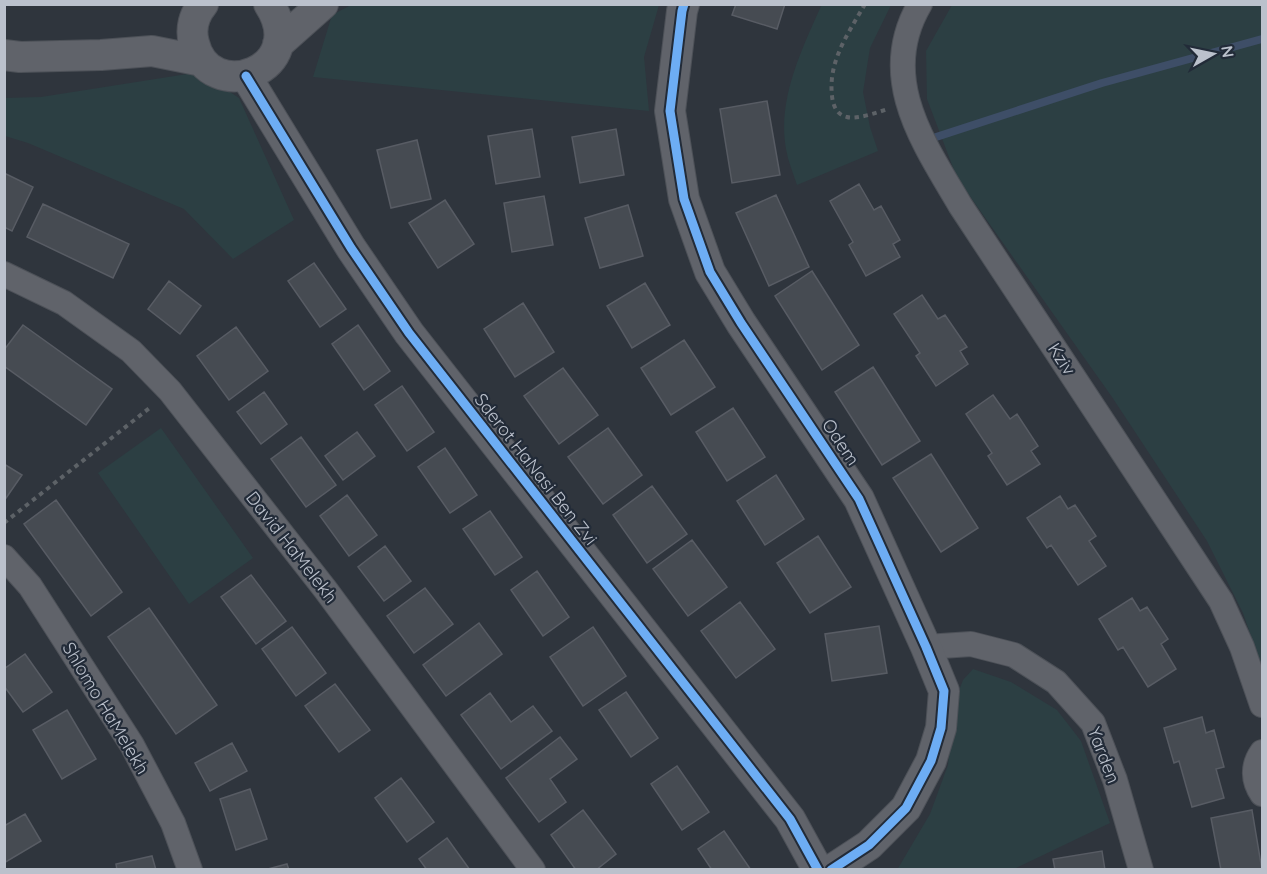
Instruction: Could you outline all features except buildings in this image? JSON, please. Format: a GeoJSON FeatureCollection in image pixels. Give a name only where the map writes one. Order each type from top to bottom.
{"type":"FeatureCollection","features":[{"type":"Feature","properties":{"kind":"street","name":"Sderot HaNasi Ben Zvi"},"geometry":{"type":"LineString","coordinates":[[269,4],[275,13],[279,33],[275,51],[280,132]]}},
{"type":"Feature","properties":{"kind":"street"},"geometry":{"type":"LineString","coordinates":[[196,13],[192,34],[197,53],[211,69],[222,75],[234,77],[246,76],[260,69],[323,4]]}},
{"type":"Feature","properties":{"kind":"street","name":"Odem"},"geometry":{"type":"LineString","coordinates":[[684,4],[670,111],[684,199],[710,272],[741,323],[859,498],[944,691],[940,728],[930,761],[906,808],[868,845],[831,870]]}},
{"type":"Feature","properties":{"kind":"street","name":"Kziv"},"geometry":{"type":"LineString","coordinates":[[920,4],[911,20],[903,51],[903,86],[914,120],[934,161],[960,205],[1221,601],[1242,647],[1263,705]]}},
{"type":"Feature","properties":{"kind":"street"},"geometry":{"type":"LineString","coordinates":[[152,51],[196,13]]}},
{"type":"Feature","properties":{"kind":"street"},"geometry":{"type":"LineString","coordinates":[[4,55],[20,57],[101,55],[152,51],[202,61]]}},
{"type":"Feature","properties":{"kind":"street","name":"Sderot HaNasi Ben Zvi"},"geometry":{"type":"LineString","coordinates":[[246,76],[351,248],[409,333],[790,819],[818,870]]}},
{"type":"Feature","properties":{"kind":"street","name":"David HaMelekh"},"geometry":{"type":"LineString","coordinates":[[4,274],[64,303],[131,351],[170,391],[325,589],[533,870]]}},
{"type":"Feature","properties":{"kind":"street","name":"Shlomo HaMelekh"},"geometry":{"type":"LineString","coordinates":[[4,557],[30,586],[132,745],[173,822],[190,870]]}},
{"type":"Feature","properties":{"kind":"street","name":"Yarden"},"geometry":{"type":"LineString","coordinates":[[926,647],[971,644],[993,649],[1014,655],[1056,682],[1093,723],[1114,780],[1142,870]]}},
{"type":"Feature","properties":{"kind":"street"},"geometry":{"type":"LineString","coordinates":[[1263,752],[1255,767],[1257,787],[1263,794]]}},
{"type":"Feature","properties":{"kind":"path"},"geometry":{"type":"LineString","coordinates":[[865,4],[844,38],[834,61],[831,83],[833,102],[838,113],[848,118],[864,116],[909,103]]}},
{"type":"Feature","properties":{"kind":"path"},"geometry":{"type":"LineString","coordinates":[[4,524],[170,391]]}},
{"type":"Feature","properties":{"kind":"green space"},"geometry":{"type":"Polygon","coordinates":[[[822,4],[891,5],[870,48],[863,92],[870,127],[878,151],[797,185],[786,149],[785,112],[799,56],[822,4]]]}},
{"type":"Feature","properties":{"kind":"green space"},"geometry":{"type":"Polygon","coordinates":[[[351,5],[659,5],[644,57],[649,111],[313,77],[332,15],[351,5]]]}},
{"type":"Feature","properties":{"kind":"green space"},"geometry":{"type":"Polygon","coordinates":[[[952,5],[1262,5],[1262,668],[1243,613],[1207,541],[1112,397],[957,178],[927,99],[926,51],[952,5]]]}},
{"type":"Feature","properties":{"kind":"green space"},"geometry":{"type":"Polygon","coordinates":[[[200,72],[239,98],[294,220],[233,259],[184,209],[28,143],[5,136],[4,98],[41,97],[200,72]]]}},
{"type":"Feature","properties":{"kind":"green space"},"geometry":{"type":"Polygon","coordinates":[[[161,428],[253,558],[189,604],[98,473],[161,428]]]}},
{"type":"Feature","properties":{"kind":"green space"},"geometry":{"type":"Polygon","coordinates":[[[973,669],[1011,682],[1057,710],[1081,741],[1110,823],[1014,869],[897,870],[930,814],[948,765],[953,706],[963,680],[973,669]]]}},
{"type":"Feature","properties":{"kind":"waterway"},"geometry":{"type":"LineString","coordinates":[[930,139],[1102,83],[1262,39]]}},
{"type":"Feature","properties":{"kind":"cycle path"},"geometry":{"type":"LineString","coordinates":[[684,4],[670,111],[684,199],[710,272],[741,323],[859,499],[944,691],[941,728],[931,761],[906,808],[869,845],[831,870]]}},
{"type":"Feature","properties":{"kind":"cycle path"},"geometry":{"type":"LineString","coordinates":[[246,76],[351,248],[409,333],[790,819],[818,870]]}}]}
